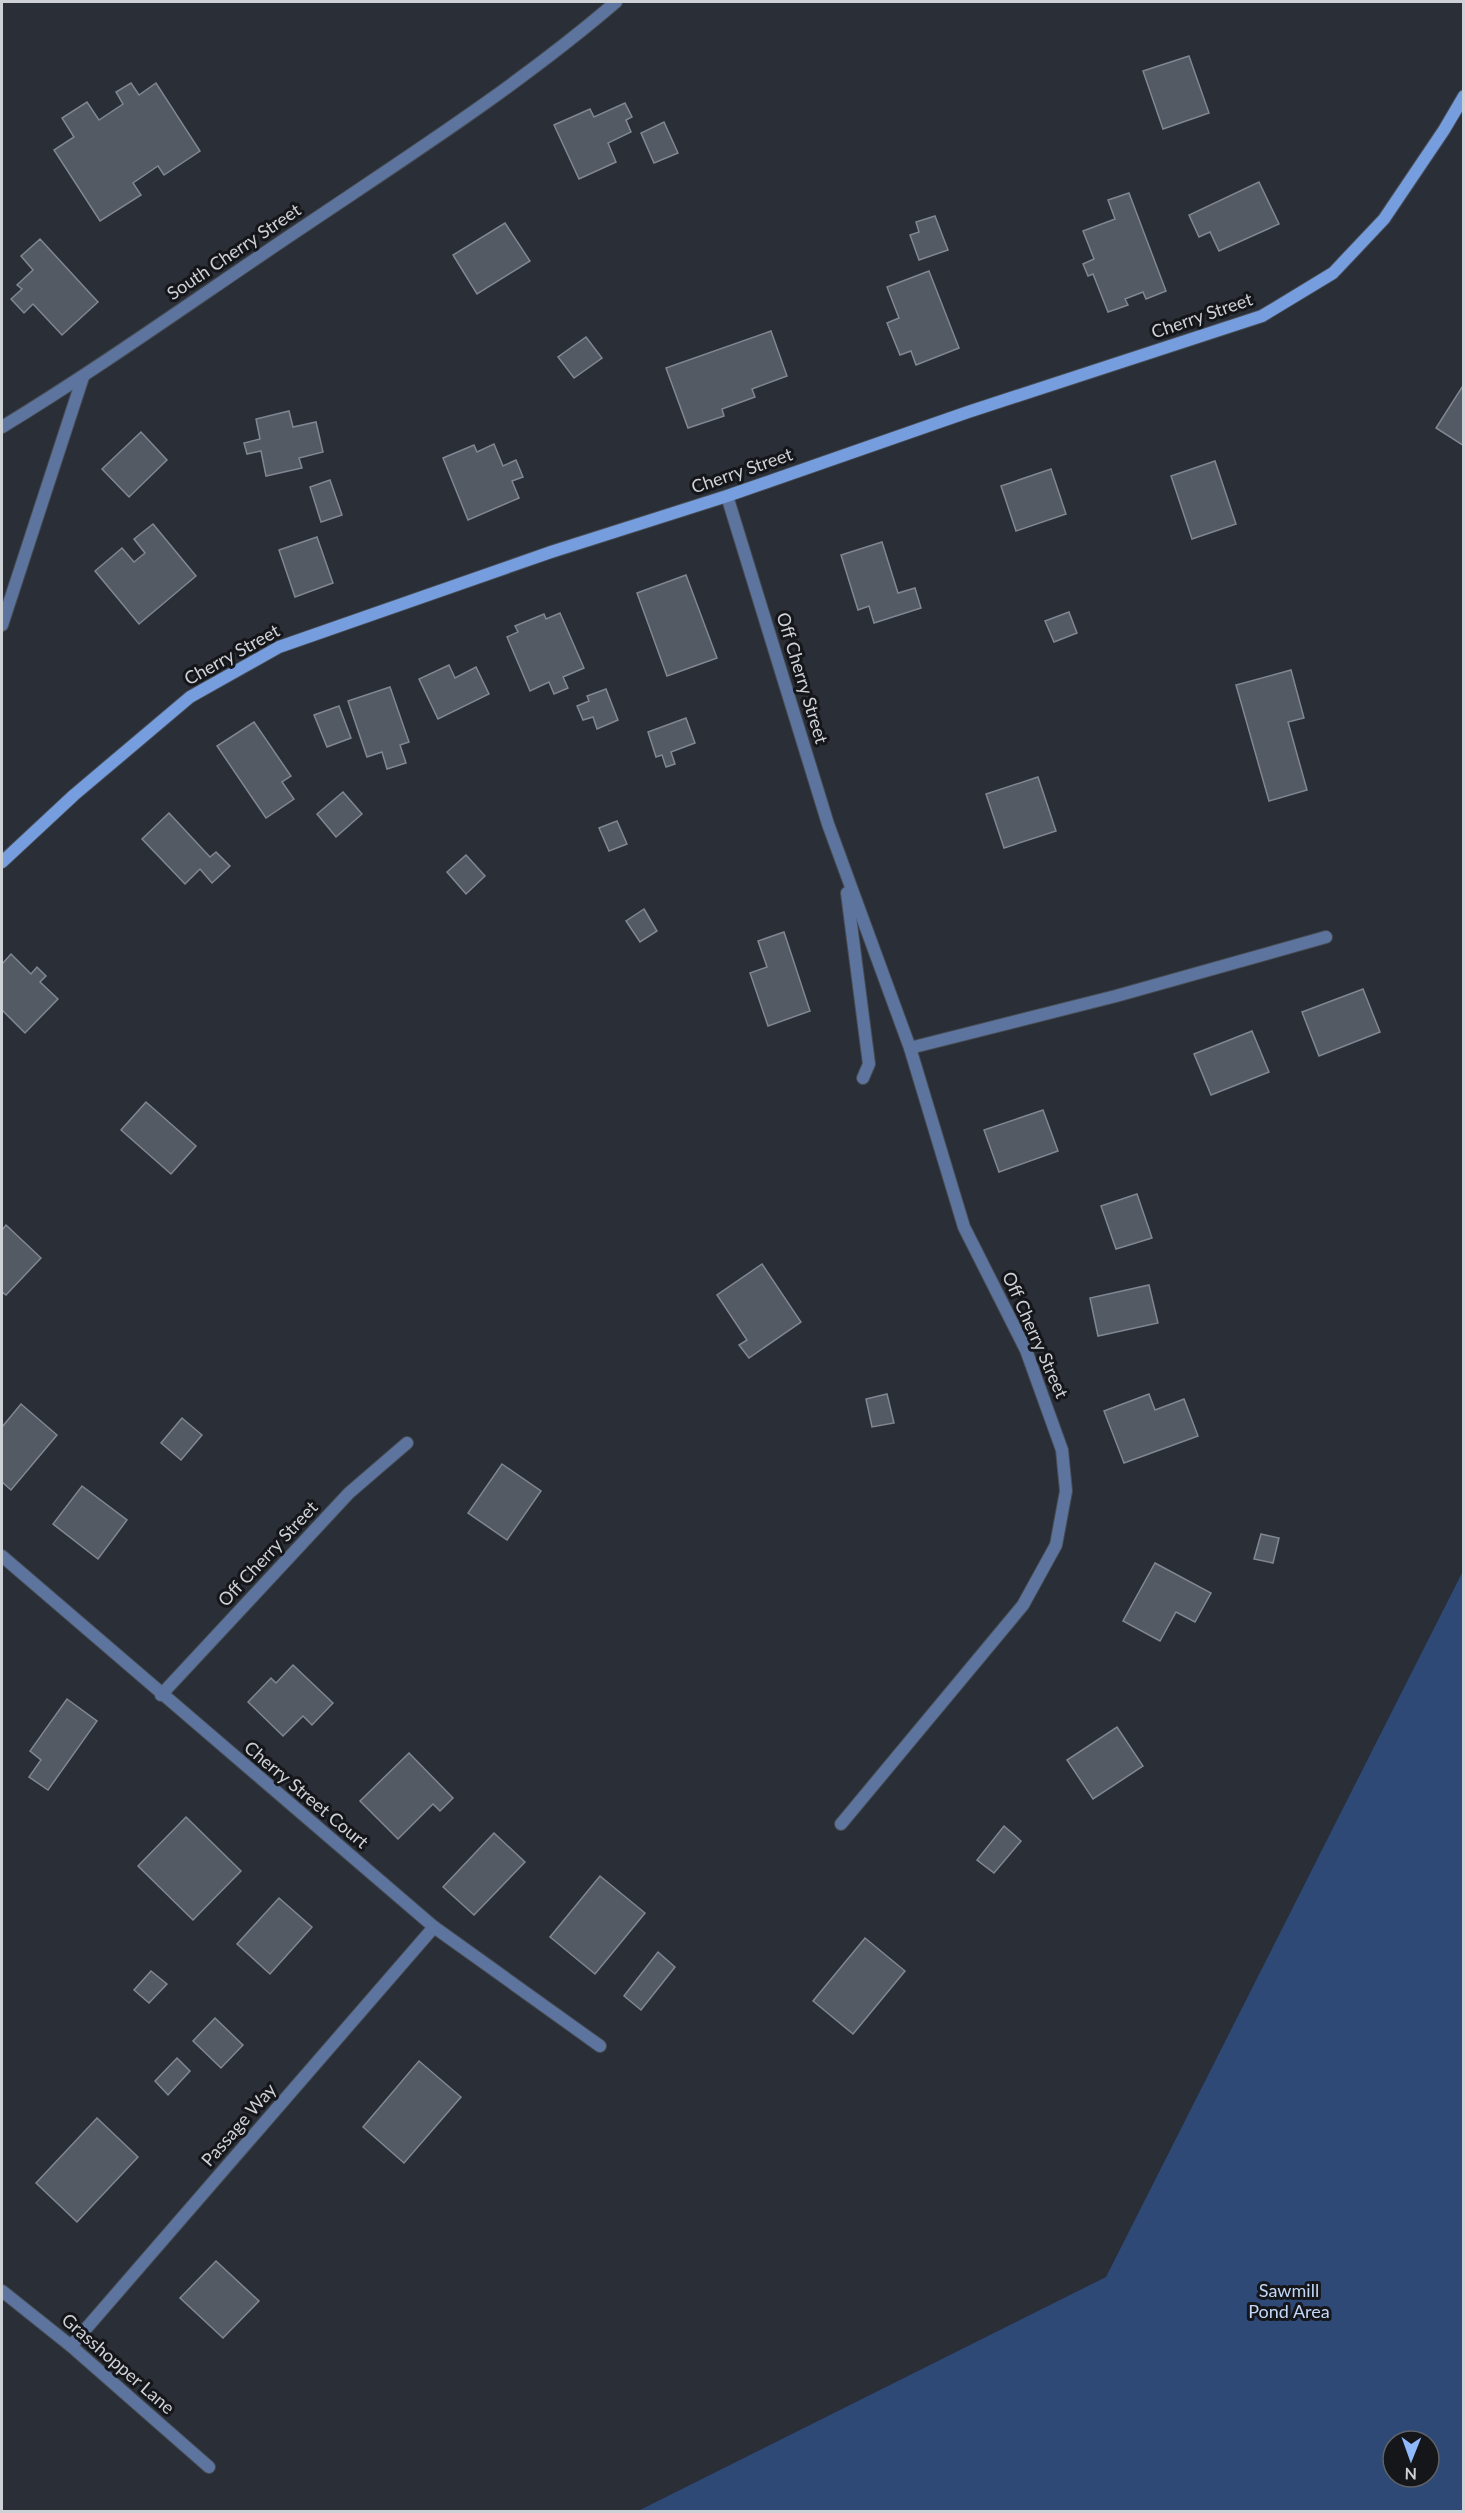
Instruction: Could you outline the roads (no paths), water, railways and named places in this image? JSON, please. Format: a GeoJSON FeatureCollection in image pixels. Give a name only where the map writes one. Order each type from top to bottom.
{"type":"FeatureCollection","features":[{"type":"Feature","properties":{"kind":"main road","name":"Cherry Street"},"geometry":{"type":"LineString","coordinates":[[2,862],[74,795],[190,697],[279,646],[540,556],[727,496],[968,412],[1262,316],[1334,273],[1384,219],[1464,96]]}},
{"type":"Feature","properties":{"kind":"street","name":"South Cherry Street"},"geometry":{"type":"LineString","coordinates":[[2,427],[83,377],[426,144],[583,30],[616,2]]}},
{"type":"Feature","properties":{"kind":"street"},"geometry":{"type":"LineString","coordinates":[[2,625],[83,377]]}},
{"type":"Feature","properties":{"kind":"street","name":"Off Cherry Street"},"geometry":{"type":"LineString","coordinates":[[727,496],[844,871],[909,1048],[964,1227],[1026,1350],[1042,1388],[1062,1450],[1066,1491],[1056,1545],[1023,1605],[841,1824]]}},
{"type":"Feature","properties":{"kind":"street","name":"Off Cherry Street"},"geometry":{"type":"LineString","coordinates":[[844,871],[869,1064],[863,1078]]}},
{"type":"Feature","properties":{"kind":"street"},"geometry":{"type":"LineString","coordinates":[[909,1048],[1116,996],[1326,937]]}},
{"type":"Feature","properties":{"kind":"street","name":"Off Cherry Street"},"geometry":{"type":"LineString","coordinates":[[161,1695],[349,1493],[406,1443]]}},
{"type":"Feature","properties":{"kind":"street","name":"Cherry Street Court"},"geometry":{"type":"LineString","coordinates":[[2,1556],[161,1695],[434,1927],[600,2046]]}},
{"type":"Feature","properties":{"kind":"street","name":"Passage Way"},"geometry":{"type":"LineString","coordinates":[[71,2346],[434,1927]]}},
{"type":"Feature","properties":{"kind":"street","name":"Grasshopper Lane"},"geometry":{"type":"LineString","coordinates":[[2,2291],[71,2346],[208,2467]]}},
{"type":"Feature","properties":{"kind":"park label","name":"Sawmill Pond Area"},"geometry":{"type":"Point","coordinates":[1289,2301]}}]}
